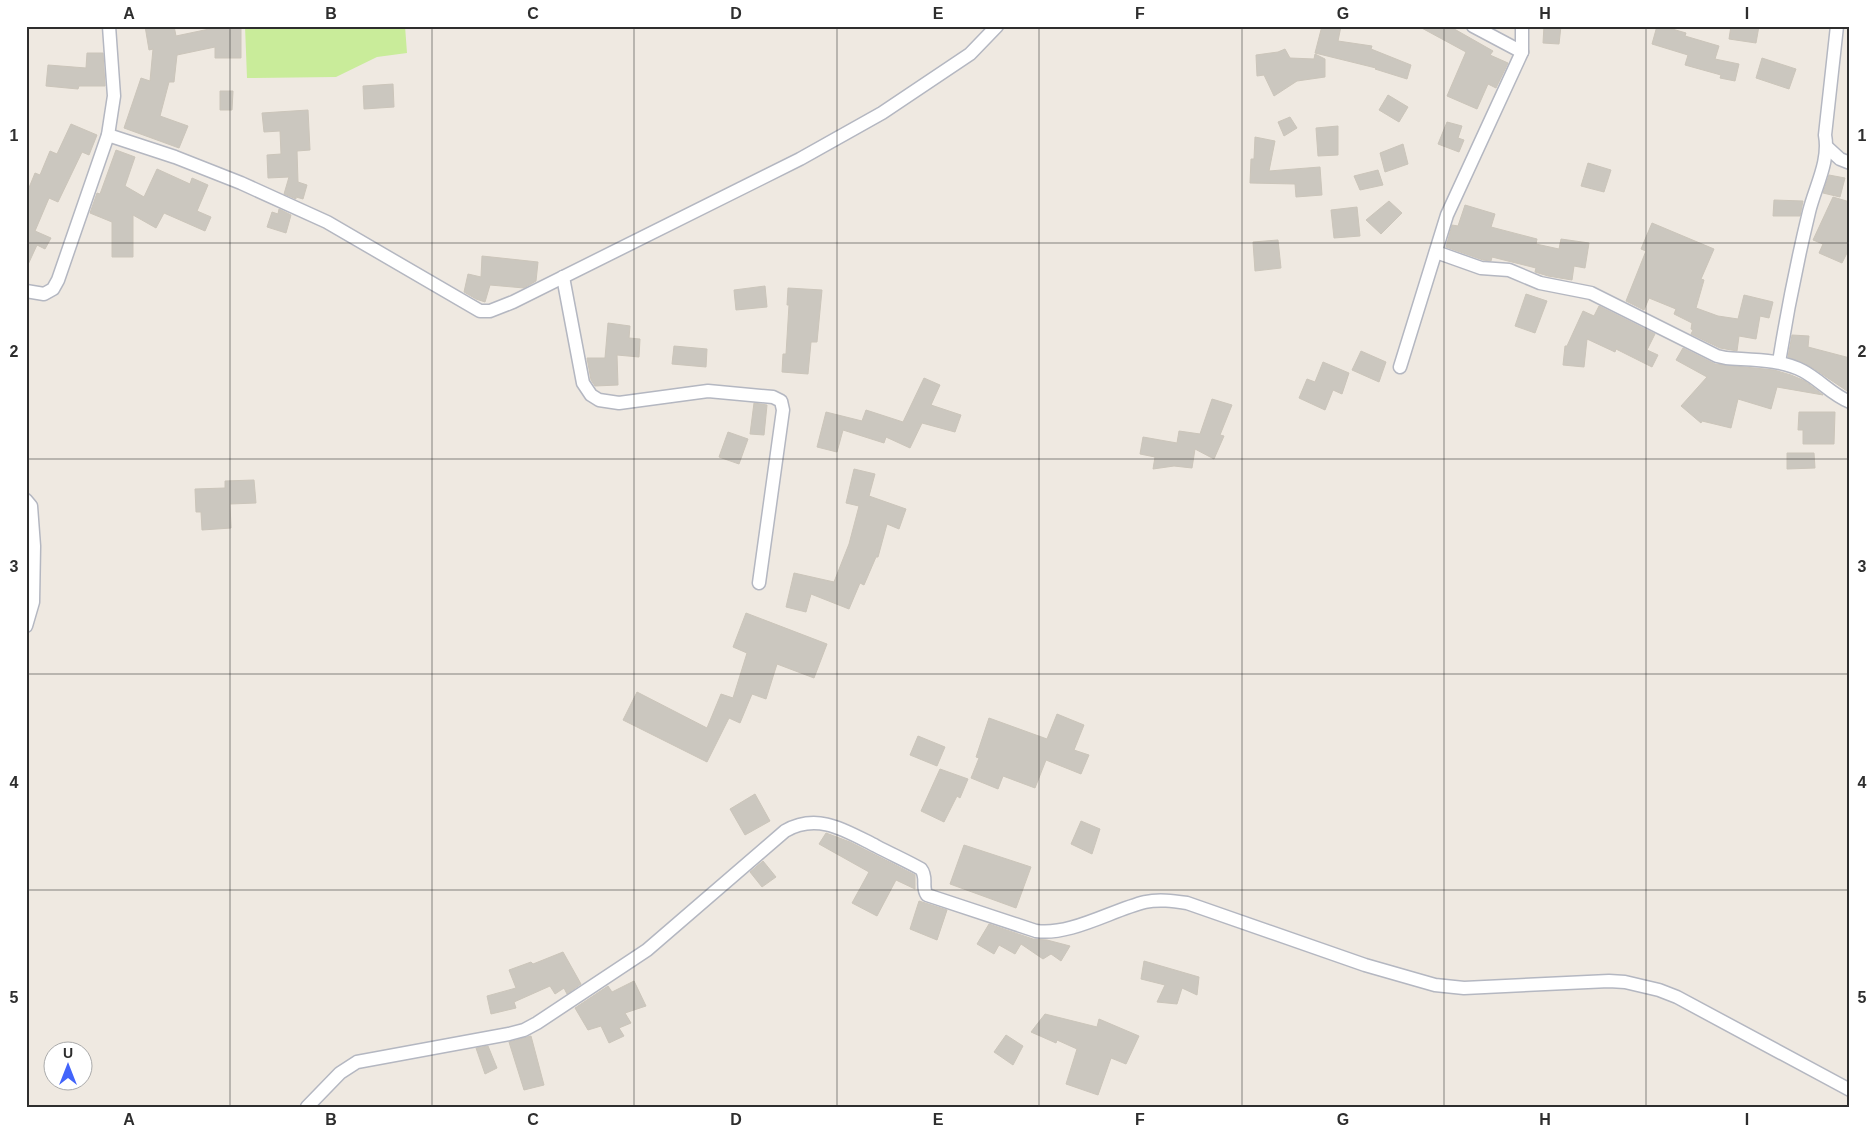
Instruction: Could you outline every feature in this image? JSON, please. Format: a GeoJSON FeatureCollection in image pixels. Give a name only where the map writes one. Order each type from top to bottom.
{"type":"FeatureCollection","features":[{"type":"Feature","properties":{"kind":"street"},"geometry":{"type":"LineString","coordinates":[[26,291],[44,294],[53,289],[58,280],[108,135],[114,96],[109,26]]}},
{"type":"Feature","properties":{"kind":"street"},"geometry":{"type":"LineString","coordinates":[[108,135],[175,157],[242,183],[327,222],[480,311],[490,311],[500,308],[800,159],[882,113],[970,54],[997,26]]}},
{"type":"Feature","properties":{"kind":"street"},"geometry":{"type":"LineString","coordinates":[[1473,26],[1522,52]]}},
{"type":"Feature","properties":{"kind":"street"},"geometry":{"type":"LineString","coordinates":[[1400,367],[1450,207],[1522,52],[1522,26]]}},
{"type":"Feature","properties":{"kind":"street"},"geometry":{"type":"LineString","coordinates":[[1779,362],[1809,210],[1828,148],[1825,135],[1837,26]]}},
{"type":"Feature","properties":{"kind":"street"},"geometry":{"type":"LineString","coordinates":[[1828,148],[1840,159],[1850,163]]}},
{"type":"Feature","properties":{"kind":"street"},"geometry":{"type":"LineString","coordinates":[[1436,252],[1481,268],[1510,270],[1540,283],[1591,293],[1703,349],[1726,358],[1779,362],[1803,371],[1840,398],[1850,402]]}},
{"type":"Feature","properties":{"kind":"street"},"geometry":{"type":"LineString","coordinates":[[562,277],[583,383],[591,395],[599,400],[619,403],[717,391],[774,397],[781,402],[783,410],[759,582]]}},
{"type":"Feature","properties":{"kind":"street"},"geometry":{"type":"LineString","coordinates":[[26,500],[30,506],[34,546],[33,602],[26,626]]}},
{"type":"Feature","properties":{"kind":"street"},"geometry":{"type":"LineString","coordinates":[[307,1107],[340,1073],[356,1062],[509,1034],[524,1030],[537,1023],[646,950],[785,831],[797,824],[810,823],[826,824],[841,829],[921,869],[924,873],[924,889],[927,895],[1036,930],[1053,932],[1144,902],[1172,901],[1187,903],[1364,965],[1435,985],[1464,988],[1609,982],[1643,985],[1677,997],[1850,1090]]}},
{"type":"Feature","properties":{"kind":"green space"},"geometry":{"type":"Polygon","coordinates":[[[245,26],[405,26],[407,53],[377,57],[336,77],[247,78],[245,26]]]}},
{"type":"Feature","properties":{"kind":"building"},"geometry":{"type":"Polygon","coordinates":[[[145,26],[174,26],[176,36],[214,28],[214,26],[241,26],[241,58],[215,58],[215,47],[177,55],[174,82],[169,82],[160,116],[188,126],[179,148],[124,128],[141,78],[150,81],[153,49],[149,50],[145,26]]]}},
{"type":"Feature","properties":{"kind":"building"},"geometry":{"type":"Polygon","coordinates":[[[1322,26],[1341,26],[1338,41],[1372,46],[1371,49],[1411,65],[1407,79],[1376,68],[1315,53],[1322,26]]]}},
{"type":"Feature","properties":{"kind":"building"},"geometry":{"type":"Polygon","coordinates":[[[1418,26],[1449,26],[1493,51],[1490,55],[1508,63],[1496,88],[1488,84],[1477,109],[1447,96],[1466,52],[1418,26]]]}},
{"type":"Feature","properties":{"kind":"building"},"geometry":{"type":"Polygon","coordinates":[[[1544,26],[1561,26],[1559,44],[1543,43],[1544,26]]]}},
{"type":"Feature","properties":{"kind":"building"},"geometry":{"type":"Polygon","coordinates":[[[1657,26],[1686,33],[1685,36],[1719,46],[1715,59],[1739,64],[1735,81],[1720,78],[1721,75],[1685,65],[1688,55],[1652,44],[1657,26]]]}},
{"type":"Feature","properties":{"kind":"building"},"geometry":{"type":"Polygon","coordinates":[[[1731,26],[1759,26],[1756,43],[1729,39],[1731,26]]]}},
{"type":"Feature","properties":{"kind":"building"},"geometry":{"type":"Polygon","coordinates":[[[1285,49],[1290,58],[1314,59],[1315,54],[1325,59],[1325,77],[1297,81],[1274,96],[1264,75],[1257,76],[1256,55],[1278,52],[1285,49]]]}},
{"type":"Feature","properties":{"kind":"building"},"geometry":{"type":"Polygon","coordinates":[[[87,53],[103,53],[105,86],[79,86],[78,89],[46,86],[48,65],[86,68],[87,53]]]}},
{"type":"Feature","properties":{"kind":"building"},"geometry":{"type":"Polygon","coordinates":[[[1762,58],[1796,69],[1789,89],[1756,78],[1762,58]]]}},
{"type":"Feature","properties":{"kind":"building"},"geometry":{"type":"Polygon","coordinates":[[[393,84],[394,107],[364,109],[363,86],[393,84]]]}},
{"type":"Feature","properties":{"kind":"building"},"geometry":{"type":"Polygon","coordinates":[[[220,91],[233,91],[232,110],[220,110],[220,91]]]}},
{"type":"Feature","properties":{"kind":"building"},"geometry":{"type":"Polygon","coordinates":[[[1388,95],[1408,107],[1399,122],[1379,110],[1388,95]]]}},
{"type":"Feature","properties":{"kind":"building"},"geometry":{"type":"Polygon","coordinates":[[[308,110],[310,150],[297,151],[298,182],[307,185],[303,199],[296,197],[296,199],[284,194],[289,177],[268,178],[267,155],[281,154],[280,131],[264,132],[262,113],[308,110]]]}},
{"type":"Feature","properties":{"kind":"building"},"geometry":{"type":"Polygon","coordinates":[[[1290,117],[1297,128],[1284,136],[1278,122],[1290,117]]]}},
{"type":"Feature","properties":{"kind":"building"},"geometry":{"type":"Polygon","coordinates":[[[1447,122],[1462,126],[1458,138],[1464,140],[1459,152],[1438,144],[1447,122]]]}},
{"type":"Feature","properties":{"kind":"building"},"geometry":{"type":"Polygon","coordinates":[[[71,124],[97,135],[89,155],[82,152],[58,202],[49,198],[35,231],[51,238],[45,249],[37,245],[26,269],[26,195],[35,173],[40,175],[50,151],[57,154],[71,124]]]}},
{"type":"Feature","properties":{"kind":"building"},"geometry":{"type":"Polygon","coordinates":[[[1338,126],[1338,155],[1318,156],[1316,128],[1338,126]]]}},
{"type":"Feature","properties":{"kind":"building"},"geometry":{"type":"Polygon","coordinates":[[[1255,137],[1275,141],[1269,171],[1320,167],[1322,195],[1296,197],[1295,184],[1250,183],[1251,159],[1254,159],[1255,137]]]}},
{"type":"Feature","properties":{"kind":"building"},"geometry":{"type":"Polygon","coordinates":[[[1403,144],[1408,164],[1385,172],[1380,153],[1403,144]]]}},
{"type":"Feature","properties":{"kind":"building"},"geometry":{"type":"Polygon","coordinates":[[[116,150],[135,157],[125,186],[144,197],[157,169],[190,184],[192,178],[208,185],[197,211],[211,217],[205,231],[164,213],[156,228],[133,215],[133,257],[112,257],[112,222],[90,213],[97,193],[100,194],[116,150]]]}},
{"type":"Feature","properties":{"kind":"building"},"geometry":{"type":"Polygon","coordinates":[[[1588,163],[1611,170],[1604,192],[1581,186],[1588,163]]]}},
{"type":"Feature","properties":{"kind":"building"},"geometry":{"type":"Polygon","coordinates":[[[1378,170],[1383,185],[1360,190],[1354,176],[1378,170]]]}},
{"type":"Feature","properties":{"kind":"building"},"geometry":{"type":"Polygon","coordinates":[[[1829,175],[1845,178],[1840,197],[1823,193],[1829,175]]]}},
{"type":"Feature","properties":{"kind":"building"},"geometry":{"type":"Polygon","coordinates":[[[1833,197],[1850,202],[1850,247],[1842,263],[1819,253],[1823,244],[1813,240],[1833,197]]]}},
{"type":"Feature","properties":{"kind":"building"},"geometry":{"type":"Polygon","coordinates":[[[1774,200],[1803,201],[1800,216],[1773,216],[1774,200]]]}},
{"type":"Feature","properties":{"kind":"building"},"geometry":{"type":"Polygon","coordinates":[[[1389,201],[1402,213],[1381,234],[1366,220],[1389,201]]]}},
{"type":"Feature","properties":{"kind":"building"},"geometry":{"type":"Polygon","coordinates":[[[1465,205],[1495,214],[1491,227],[1537,239],[1536,244],[1559,249],[1561,239],[1589,243],[1585,268],[1574,266],[1572,280],[1548,276],[1535,272],[1536,268],[1492,257],[1491,261],[1483,260],[1446,247],[1452,225],[1458,226],[1465,205]]]}},
{"type":"Feature","properties":{"kind":"building"},"geometry":{"type":"Polygon","coordinates":[[[1357,207],[1360,236],[1334,238],[1331,210],[1357,207]]]}},
{"type":"Feature","properties":{"kind":"building"},"geometry":{"type":"Polygon","coordinates":[[[279,209],[291,215],[286,233],[267,227],[272,212],[278,214],[279,209]]]}},
{"type":"Feature","properties":{"kind":"building"},"geometry":{"type":"Polygon","coordinates":[[[1652,223],[1714,249],[1701,279],[1704,280],[1696,308],[1718,316],[1738,319],[1744,295],[1773,302],[1769,318],[1760,316],[1756,339],[1739,336],[1737,351],[1720,348],[1691,334],[1693,330],[1691,329],[1692,323],[1674,314],[1676,309],[1649,298],[1644,310],[1626,301],[1646,251],[1641,249],[1652,223]]]}},
{"type":"Feature","properties":{"kind":"building"},"geometry":{"type":"Polygon","coordinates":[[[1278,240],[1281,268],[1255,271],[1253,242],[1278,240]]]}},
{"type":"Feature","properties":{"kind":"building"},"geometry":{"type":"Polygon","coordinates":[[[482,256],[538,262],[536,281],[524,288],[490,285],[485,302],[476,299],[464,292],[468,274],[481,277],[482,256]]]}},
{"type":"Feature","properties":{"kind":"building"},"geometry":{"type":"Polygon","coordinates":[[[765,286],[767,307],[736,310],[734,290],[765,286]]]}},
{"type":"Feature","properties":{"kind":"building"},"geometry":{"type":"Polygon","coordinates":[[[788,288],[822,290],[817,342],[811,342],[808,374],[782,372],[783,354],[786,354],[789,305],[787,305],[788,288]]]}},
{"type":"Feature","properties":{"kind":"building"},"geometry":{"type":"Polygon","coordinates":[[[1526,294],[1547,301],[1535,333],[1515,326],[1526,294]]]}},
{"type":"Feature","properties":{"kind":"building"},"geometry":{"type":"Polygon","coordinates":[[[1599,306],[1655,334],[1647,350],[1658,355],[1652,367],[1616,349],[1615,352],[1587,339],[1584,367],[1563,365],[1565,346],[1567,346],[1583,311],[1594,316],[1599,306]]]}},
{"type":"Feature","properties":{"kind":"building"},"geometry":{"type":"Polygon","coordinates":[[[608,323],[630,326],[629,338],[640,339],[639,357],[617,355],[618,385],[595,386],[591,380],[587,358],[605,358],[608,323]]]}},
{"type":"Feature","properties":{"kind":"building"},"geometry":{"type":"Polygon","coordinates":[[[1792,335],[1809,336],[1808,347],[1850,358],[1850,393],[1813,368],[1788,357],[1792,335]]]}},
{"type":"Feature","properties":{"kind":"building"},"geometry":{"type":"Polygon","coordinates":[[[674,346],[707,349],[706,367],[672,364],[674,346]]]}},
{"type":"Feature","properties":{"kind":"building"},"geometry":{"type":"Polygon","coordinates":[[[1683,348],[1715,364],[1774,370],[1791,375],[1805,381],[1823,395],[1777,387],[1771,409],[1738,399],[1731,428],[1702,421],[1701,423],[1681,406],[1707,377],[1676,360],[1683,348]]]}},
{"type":"Feature","properties":{"kind":"building"},"geometry":{"type":"Polygon","coordinates":[[[1361,351],[1386,362],[1379,382],[1352,370],[1361,351]]]}},
{"type":"Feature","properties":{"kind":"building"},"geometry":{"type":"Polygon","coordinates":[[[1323,362],[1349,373],[1342,394],[1333,390],[1325,410],[1299,398],[1307,379],[1315,382],[1323,362]]]}},
{"type":"Feature","properties":{"kind":"building"},"geometry":{"type":"Polygon","coordinates":[[[924,378],[940,385],[931,405],[961,415],[955,432],[922,423],[910,448],[886,437],[884,443],[843,430],[837,452],[817,447],[826,412],[862,421],[866,410],[903,422],[924,378]]]}},
{"type":"Feature","properties":{"kind":"building"},"geometry":{"type":"Polygon","coordinates":[[[1212,399],[1232,405],[1220,435],[1224,436],[1214,459],[1195,449],[1192,468],[1174,466],[1153,469],[1155,457],[1140,454],[1143,437],[1177,443],[1179,431],[1200,434],[1212,399]]]}},
{"type":"Feature","properties":{"kind":"building"},"geometry":{"type":"Polygon","coordinates":[[[754,403],[767,405],[764,435],[750,434],[754,403]]]}},
{"type":"Feature","properties":{"kind":"building"},"geometry":{"type":"Polygon","coordinates":[[[1799,412],[1835,412],[1834,444],[1803,444],[1803,430],[1798,430],[1799,412]]]}},
{"type":"Feature","properties":{"kind":"building"},"geometry":{"type":"Polygon","coordinates":[[[728,432],[748,439],[739,464],[719,457],[728,432]]]}},
{"type":"Feature","properties":{"kind":"building"},"geometry":{"type":"Polygon","coordinates":[[[1787,453],[1814,453],[1815,468],[1787,469],[1787,453]]]}},
{"type":"Feature","properties":{"kind":"building"},"geometry":{"type":"Polygon","coordinates":[[[854,469],[875,474],[869,496],[906,509],[899,529],[887,524],[878,557],[876,557],[864,585],[860,583],[849,609],[811,594],[806,612],[786,607],[794,573],[834,582],[849,544],[859,506],[846,503],[854,469]]]}},
{"type":"Feature","properties":{"kind":"building"},"geometry":{"type":"Polygon","coordinates":[[[254,480],[256,503],[230,504],[231,528],[202,530],[201,512],[196,512],[195,489],[225,488],[225,481],[254,480]]]}},
{"type":"Feature","properties":{"kind":"building"},"geometry":{"type":"Polygon","coordinates":[[[746,613],[827,644],[814,678],[777,664],[766,699],[752,694],[740,723],[729,718],[707,762],[623,720],[637,692],[707,728],[721,694],[733,698],[747,653],[733,647],[746,613]]]}},
{"type":"Feature","properties":{"kind":"building"},"geometry":{"type":"Polygon","coordinates":[[[1057,714],[1084,725],[1074,750],[1089,755],[1081,774],[1046,760],[1035,788],[1003,776],[998,789],[971,778],[979,758],[976,757],[989,718],[1047,739],[1057,714]]]}},
{"type":"Feature","properties":{"kind":"building"},"geometry":{"type":"Polygon","coordinates":[[[918,736],[945,747],[937,766],[910,755],[918,736]]]}},
{"type":"Feature","properties":{"kind":"building"},"geometry":{"type":"Polygon","coordinates":[[[940,769],[968,779],[960,798],[957,796],[944,822],[921,811],[940,769]]]}},
{"type":"Feature","properties":{"kind":"building"},"geometry":{"type":"Polygon","coordinates":[[[755,794],[770,821],[745,835],[730,809],[755,794]]]}},
{"type":"Feature","properties":{"kind":"building"},"geometry":{"type":"Polygon","coordinates":[[[1081,821],[1100,829],[1092,854],[1071,844],[1081,821]]]}},
{"type":"Feature","properties":{"kind":"building"},"geometry":{"type":"Polygon","coordinates":[[[826,833],[850,842],[915,875],[915,889],[896,880],[877,916],[852,903],[869,872],[819,844],[826,833]]]}},
{"type":"Feature","properties":{"kind":"building"},"geometry":{"type":"Polygon","coordinates":[[[964,845],[1031,867],[1016,908],[950,884],[964,845]]]}},
{"type":"Feature","properties":{"kind":"building"},"geometry":{"type":"Polygon","coordinates":[[[763,861],[776,877],[762,887],[750,872],[763,861]]]}},
{"type":"Feature","properties":{"kind":"building"},"geometry":{"type":"Polygon","coordinates":[[[919,901],[947,910],[937,940],[910,929],[919,901]]]}},
{"type":"Feature","properties":{"kind":"building"},"geometry":{"type":"Polygon","coordinates":[[[989,924],[1033,939],[1047,940],[1070,946],[1061,961],[1051,954],[1043,959],[1021,944],[1015,954],[999,945],[994,954],[977,944],[989,924]]]}},
{"type":"Feature","properties":{"kind":"building"},"geometry":{"type":"Polygon","coordinates":[[[563,952],[581,984],[567,994],[564,988],[555,994],[550,986],[514,1002],[516,1008],[491,1014],[487,996],[516,988],[509,970],[531,962],[533,964],[563,952]]]}},
{"type":"Feature","properties":{"kind":"building"},"geometry":{"type":"Polygon","coordinates":[[[1144,961],[1199,977],[1197,995],[1182,988],[1177,1004],[1157,1002],[1165,985],[1141,979],[1144,961]]]}},
{"type":"Feature","properties":{"kind":"building"},"geometry":{"type":"Polygon","coordinates":[[[634,981],[646,1006],[625,1013],[631,1023],[619,1028],[624,1036],[609,1043],[601,1026],[588,1030],[575,1008],[608,986],[612,992],[634,981]]]}},
{"type":"Feature","properties":{"kind":"building"},"geometry":{"type":"Polygon","coordinates":[[[1045,1014],[1097,1027],[1099,1019],[1139,1036],[1126,1064],[1111,1058],[1098,1095],[1066,1084],[1077,1049],[1057,1040],[1056,1043],[1031,1032],[1045,1014]]]}},
{"type":"Feature","properties":{"kind":"building"},"geometry":{"type":"Polygon","coordinates":[[[1006,1035],[1023,1046],[1013,1065],[994,1052],[1006,1035]]]}},
{"type":"Feature","properties":{"kind":"building"},"geometry":{"type":"Polygon","coordinates":[[[531,1036],[544,1085],[524,1090],[509,1042],[531,1036]]]}},
{"type":"Feature","properties":{"kind":"building"},"geometry":{"type":"Polygon","coordinates":[[[488,1046],[497,1068],[485,1074],[476,1048],[488,1046]]]}}]}
